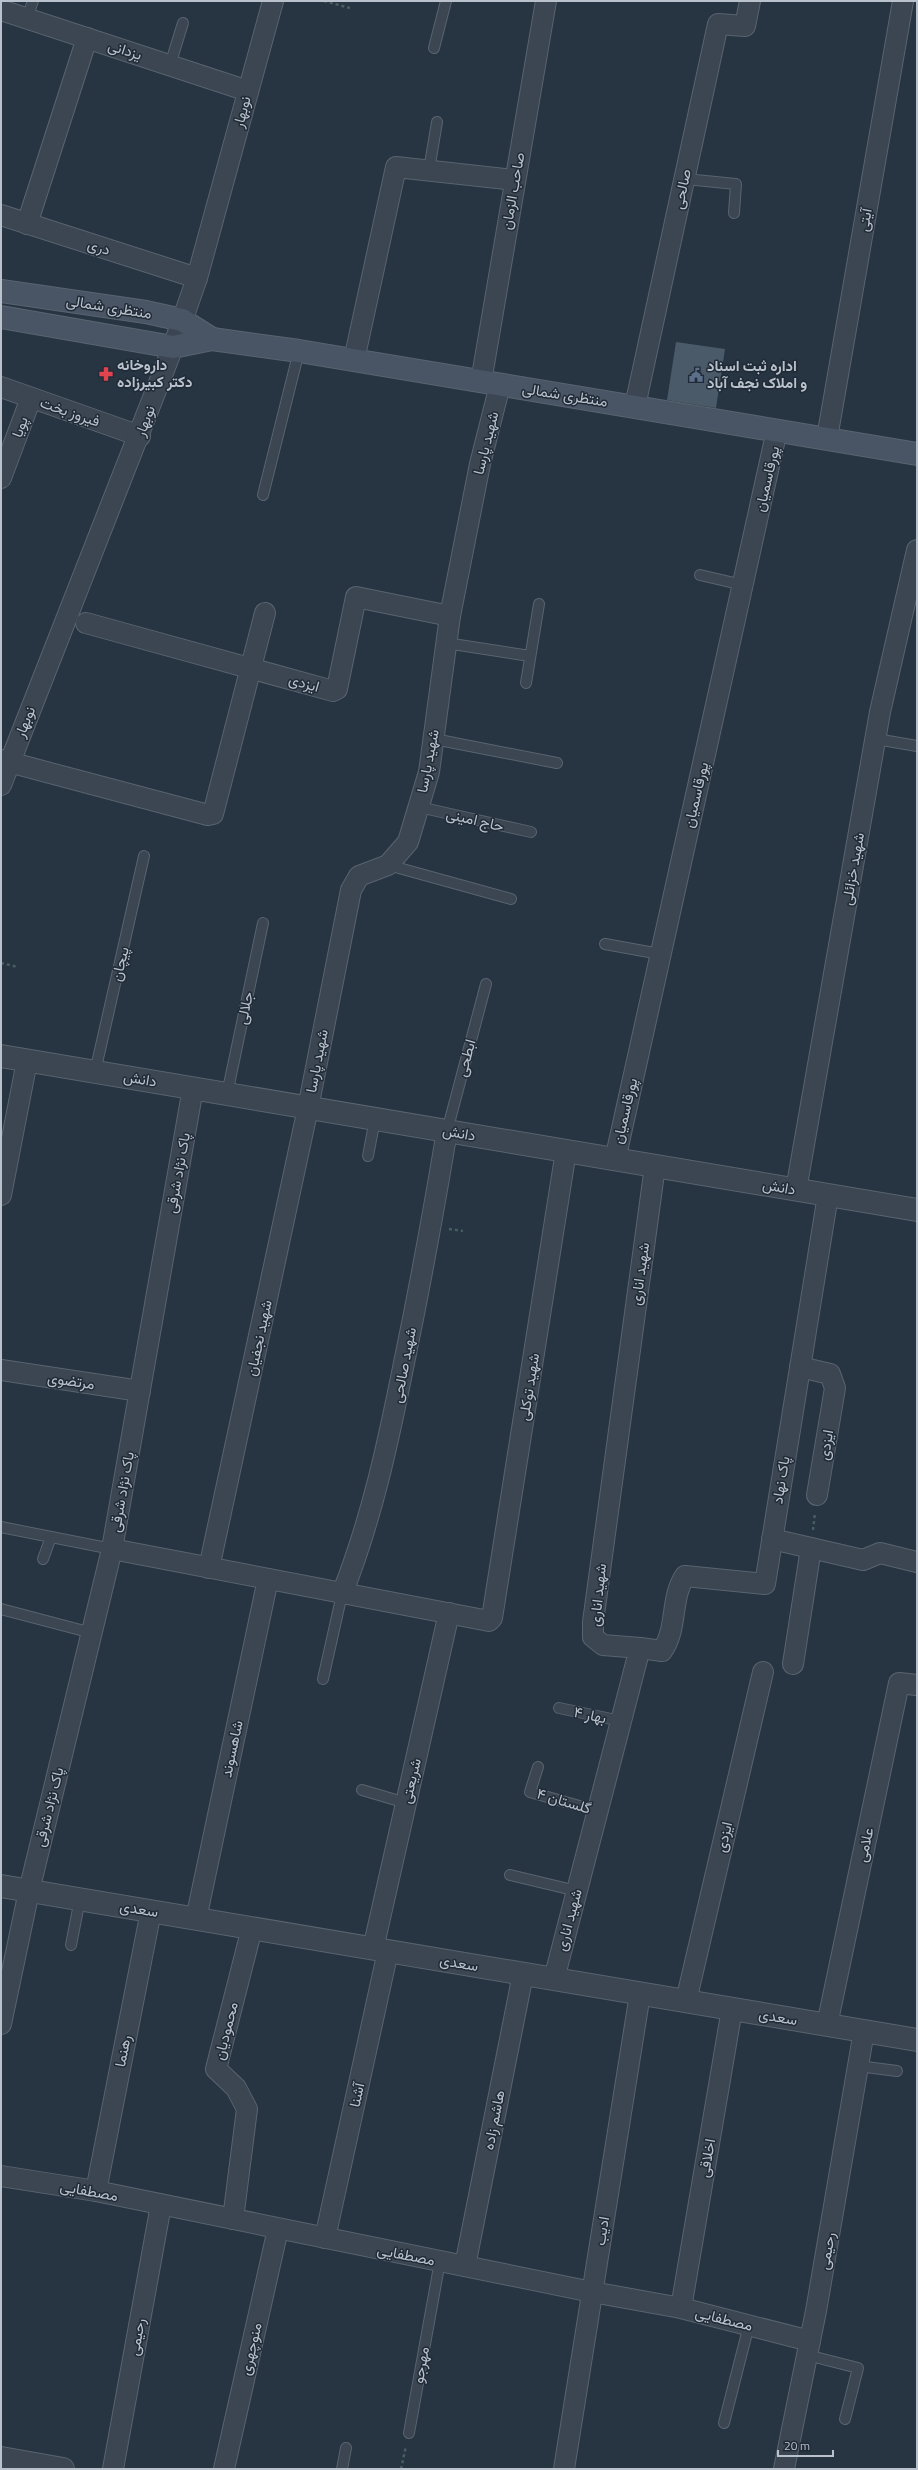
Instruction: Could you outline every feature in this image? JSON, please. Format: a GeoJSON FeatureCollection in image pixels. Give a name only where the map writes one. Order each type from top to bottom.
{"type":"FeatureCollection","features":[{"type":"Feature","properties":{"kind":"main road","name":"منتظری شمالی"},"geometry":{"type":"LineString","coordinates":[[1,291],[146,312],[182,320],[212,339]]}},
{"type":"Feature","properties":{"kind":"main road","name":"منتظری شمالی"},"geometry":{"type":"LineString","coordinates":[[1,317],[173,347],[212,339],[299,351],[917,454]]}},
{"type":"Feature","properties":{"kind":"street","name":"نوبهار"},"geometry":{"type":"LineString","coordinates":[[1,785],[5,761],[140,436],[197,278],[273,1]]}},
{"type":"Feature","properties":{"kind":"street","name":"صاحب الزمان"},"geometry":{"type":"LineString","coordinates":[[490,384],[515,180],[546,1]]}},
{"type":"Feature","properties":{"kind":"street","name":"صالحی"},"geometry":{"type":"LineString","coordinates":[[635,406],[718,24],[745,26],[750,1]]}},
{"type":"Feature","properties":{"kind":"street","name":"آیتی"},"geometry":{"type":"LineString","coordinates":[[827,438],[903,1]]}},
{"type":"Feature","properties":{"kind":"street","name":"یزدانی"},"geometry":{"type":"LineString","coordinates":[[1,10],[30,10],[87,38],[248,91]]}},
{"type":"Feature","properties":{"kind":"street"},"geometry":{"type":"LineString","coordinates":[[27,224],[87,38]]}},
{"type":"Feature","properties":{"kind":"street"},"geometry":{"type":"LineString","coordinates":[[354,360],[396,167],[515,180]]}},
{"type":"Feature","properties":{"kind":"street","name":"دری"},"geometry":{"type":"LineString","coordinates":[[1,215],[197,278]]}},
{"type":"Feature","properties":{"kind":"street","name":"شهید پارسا"},"geometry":{"type":"LineString","coordinates":[[308,1108],[351,890],[359,876],[388,865],[408,842],[429,772],[450,616],[480,464],[490,384]]}},
{"type":"Feature","properties":{"kind":"street","name":"فیروز بخت"},"geometry":{"type":"LineString","coordinates":[[1,387],[140,436]]}},
{"type":"Feature","properties":{"kind":"street","name":"پویا"},"geometry":{"type":"LineString","coordinates":[[1,478],[31,398]]}},
{"type":"Feature","properties":{"kind":"street","name":"پورقاسمیان"},"geometry":{"type":"LineString","coordinates":[[615,1160],[777,430]]}},
{"type":"Feature","properties":{"kind":"street","name":"شهید خزائلی"},"geometry":{"type":"LineString","coordinates":[[796,1190],[876,739],[917,550]]}},
{"type":"Feature","properties":{"kind":"street","name":"ایزدی"},"geometry":{"type":"LineString","coordinates":[[86,623],[335,691],[356,597],[450,616]]}},
{"type":"Feature","properties":{"kind":"street"},"geometry":{"type":"LineString","coordinates":[[5,761],[208,815],[212,814],[249,668],[265,614]]}},
{"type":"Feature","properties":{"kind":"street","name":"دانش"},"geometry":{"type":"LineString","coordinates":[[1,1056],[917,1210]]}},
{"type":"Feature","properties":{"kind":"street"},"geometry":{"type":"LineString","coordinates":[[1,1195],[27,1061]]}},
{"type":"Feature","properties":{"kind":"street","name":"پاک نژاد شرقی"},"geometry":{"type":"LineString","coordinates":[[1,2024],[29,1891],[112,1549],[193,1088]]}},
{"type":"Feature","properties":{"kind":"street","name":"شهید نجفیان"},"geometry":{"type":"LineString","coordinates":[[209,1568],[308,1108]]}},
{"type":"Feature","properties":{"kind":"street","name":"شهید صالحی"},"geometry":{"type":"LineString","coordinates":[[342,1594],[362,1544],[386,1452],[425,1260],[447,1131]]}},
{"type":"Feature","properties":{"kind":"street","name":"شهید توکلی"},"geometry":{"type":"LineString","coordinates":[[449,1613],[489,1621],[492,1618],[566,1151]]}},
{"type":"Feature","properties":{"kind":"street","name":"شهید اناری"},"geometry":{"type":"LineString","coordinates":[[554,1979],[640,1648],[603,1645],[593,1637],[593,1622],[655,1166]]}},
{"type":"Feature","properties":{"kind":"street","name":"پاک نهاد"},"geometry":{"type":"LineString","coordinates":[[640,1648],[662,1651],[669,1641],[678,1587],[685,1576],[765,1584],[828,1195]]}},
{"type":"Feature","properties":{"kind":"street","name":"ایزدی"},"geometry":{"type":"LineString","coordinates":[[800,1367],[830,1374],[835,1388],[817,1494]]}},
{"type":"Feature","properties":{"kind":"street","name":"مرتضوی"},"geometry":{"type":"LineString","coordinates":[[1,1370],[140,1391]]}},
{"type":"Feature","properties":{"kind":"street"},"geometry":{"type":"LineString","coordinates":[[772,1539],[863,1560],[880,1553],[917,1562]]}},
{"type":"Feature","properties":{"kind":"street"},"geometry":{"type":"LineString","coordinates":[[793,1664],[811,1548]]}},
{"type":"Feature","properties":{"kind":"street"},"geometry":{"type":"LineString","coordinates":[[112,1549],[342,1594],[449,1613]]}},
{"type":"Feature","properties":{"kind":"street","name":"شاهسوند"},"geometry":{"type":"LineString","coordinates":[[196,1919],[268,1579]]}},
{"type":"Feature","properties":{"kind":"street","name":"شریعتی"},"geometry":{"type":"LineString","coordinates":[[380,1950],[406,1803],[449,1613]]}},
{"type":"Feature","properties":{"kind":"street","name":"ایزدی"},"geometry":{"type":"LineString","coordinates":[[686,2001],[763,1672]]}},
{"type":"Feature","properties":{"kind":"street","name":"علامی"},"geometry":{"type":"LineString","coordinates":[[827,2025],[899,1682],[917,1685]]}},
{"type":"Feature","properties":{"kind":"street","name":"سعدی"},"geometry":{"type":"LineString","coordinates":[[1,1886],[917,2040]]}},
{"type":"Feature","properties":{"kind":"street","name":"رهنما"},"geometry":{"type":"LineString","coordinates":[[96,2191],[151,1911]]}},
{"type":"Feature","properties":{"kind":"street","name":"محمودیان"},"geometry":{"type":"LineString","coordinates":[[233,2219],[247,2109],[236,2088],[216,2069],[252,1928]]}},
{"type":"Feature","properties":{"kind":"street","name":"آشنا"},"geometry":{"type":"LineString","coordinates":[[325,2238],[380,1950]]}},
{"type":"Feature","properties":{"kind":"street","name":"هاشم زاده"},"geometry":{"type":"LineString","coordinates":[[465,2266],[523,1974]]}},
{"type":"Feature","properties":{"kind":"street","name":"ادیب"},"geometry":{"type":"LineString","coordinates":[[564,2469],[640,1994]]}},
{"type":"Feature","properties":{"kind":"street","name":"اخلاقی"},"geometry":{"type":"LineString","coordinates":[[681,2308],[732,2009]]}},
{"type":"Feature","properties":{"kind":"street","name":"رحیمی"},"geometry":{"type":"LineString","coordinates":[[784,2469],[809,2348],[864,2031]]}},
{"type":"Feature","properties":{"kind":"street","name":"مصطفایی"},"geometry":{"type":"LineString","coordinates":[[1,2176],[96,2191],[592,2292],[681,2308],[749,2325],[809,2348]]}},
{"type":"Feature","properties":{"kind":"street","name":"رحیمی"},"geometry":{"type":"LineString","coordinates":[[113,2469],[161,2205]]}},
{"type":"Feature","properties":{"kind":"street","name":"منوچهری"},"geometry":{"type":"LineString","coordinates":[[224,2469],[278,2229]]}},
{"type":"Feature","properties":{"kind":"street"},"geometry":{"type":"LineString","coordinates":[[1,2458],[59,2469]]}},
{"type":"Feature","properties":{"kind":"lane"},"geometry":{"type":"LineString","coordinates":[[434,48],[446,1]]}},
{"type":"Feature","properties":{"kind":"lane"},"geometry":{"type":"LineString","coordinates":[[170,65],[183,23]]}},
{"type":"Feature","properties":{"kind":"lane"},"geometry":{"type":"LineString","coordinates":[[429,170],[437,122]]}},
{"type":"Feature","properties":{"kind":"lane"},"geometry":{"type":"LineString","coordinates":[[685,179],[736,184],[734,213]]}},
{"type":"Feature","properties":{"kind":"lane"},"geometry":{"type":"LineString","coordinates":[[263,495],[299,351]]}},
{"type":"Feature","properties":{"kind":"lane"},"geometry":{"type":"LineString","coordinates":[[700,575],[743,585]]}},
{"type":"Feature","properties":{"kind":"lane"},"geometry":{"type":"LineString","coordinates":[[526,683],[539,604]]}},
{"type":"Feature","properties":{"kind":"lane"},"geometry":{"type":"LineString","coordinates":[[446,643],[530,656]]}},
{"type":"Feature","properties":{"kind":"lane"},"geometry":{"type":"LineString","coordinates":[[434,739],[557,763]]}},
{"type":"Feature","properties":{"kind":"lane"},"geometry":{"type":"LineString","coordinates":[[876,739],[917,746]]}},
{"type":"Feature","properties":{"kind":"lane","name":"حاج امینی"},"geometry":{"type":"LineString","coordinates":[[419,807],[531,832]]}},
{"type":"Feature","properties":{"kind":"lane","name":"پیچان"},"geometry":{"type":"LineString","coordinates":[[95,1072],[144,856]]}},
{"type":"Feature","properties":{"kind":"lane"},"geometry":{"type":"LineString","coordinates":[[388,865],[511,899]]}},
{"type":"Feature","properties":{"kind":"lane","name":"جلالی"},"geometry":{"type":"LineString","coordinates":[[227,1094],[263,923]]}},
{"type":"Feature","properties":{"kind":"lane"},"geometry":{"type":"LineString","coordinates":[[605,944],[660,954]]}},
{"type":"Feature","properties":{"kind":"lane","name":"ابطحی"},"geometry":{"type":"LineString","coordinates":[[447,1131],[486,984]]}},
{"type":"Feature","properties":{"kind":"lane"},"geometry":{"type":"LineString","coordinates":[[368,1156],[375,1119]]}},
{"type":"Feature","properties":{"kind":"lane"},"geometry":{"type":"LineString","coordinates":[[1,1527],[112,1549]]}},
{"type":"Feature","properties":{"kind":"lane"},"geometry":{"type":"LineString","coordinates":[[44,1559],[50,1537]]}},
{"type":"Feature","properties":{"kind":"lane"},"geometry":{"type":"LineString","coordinates":[[323,1679],[342,1594]]}},
{"type":"Feature","properties":{"kind":"lane"},"geometry":{"type":"LineString","coordinates":[[1,1610],[92,1633]]}},
{"type":"Feature","properties":{"kind":"lane","name":"بهار ۴"},"geometry":{"type":"LineString","coordinates":[[559,1708],[621,1721]]}},
{"type":"Feature","properties":{"kind":"lane","name":"گلستان ۴"},"geometry":{"type":"LineString","coordinates":[[538,1767],[530,1792],[597,1811]]}},
{"type":"Feature","properties":{"kind":"lane"},"geometry":{"type":"LineString","coordinates":[[362,1790],[406,1803]]}},
{"type":"Feature","properties":{"kind":"lane"},"geometry":{"type":"LineString","coordinates":[[510,1875],[577,1891]]}},
{"type":"Feature","properties":{"kind":"lane"},"geometry":{"type":"LineString","coordinates":[[71,1945],[80,1900]]}},
{"type":"Feature","properties":{"kind":"lane"},"geometry":{"type":"LineString","coordinates":[[858,2066],[898,2071]]}},
{"type":"Feature","properties":{"kind":"lane","name":"مهرجو"},"geometry":{"type":"LineString","coordinates":[[409,2433],[440,2261]]}},
{"type":"Feature","properties":{"kind":"lane"},"geometry":{"type":"LineString","coordinates":[[724,2423],[749,2325]]}},
{"type":"Feature","properties":{"kind":"lane"},"geometry":{"type":"LineString","coordinates":[[809,2348],[858,2368],[845,2419]]}},
{"type":"Feature","properties":{"kind":"lane"},"geometry":{"type":"LineString","coordinates":[[342,2469],[346,2448]]}},
{"type":"Feature","properties":{"kind":"path"},"geometry":{"type":"LineString","coordinates":[[324,1],[350,8]]}},
{"type":"Feature","properties":{"kind":"path"},"geometry":{"type":"LineString","coordinates":[[1,963],[18,966]]}},
{"type":"Feature","properties":{"kind":"path"},"geometry":{"type":"LineString","coordinates":[[811,1548],[817,1494]]}},
{"type":"Feature","properties":{"kind":"path"},"geometry":{"type":"LineString","coordinates":[[401,2469],[409,2433]]}},
{"type":"Feature","properties":{"kind":"building","name":"اداره ثبت اسناد و املاک نجف آباد"},"geometry":{"type":"Polygon","coordinates":[[[676,342],[725,349],[716,408],[667,400],[676,342]]]}},
{"type":"Feature","properties":{"kind":"place","name":"داروخانه دکتر کبیرزاده"},"geometry":{"type":"Point","coordinates":[106,374]}},
{"type":"Feature","properties":{"kind":"place","name":"اداره ثبت اسناد و املاک نجف آباد"},"geometry":{"type":"Point","coordinates":[696,375]}}]}
